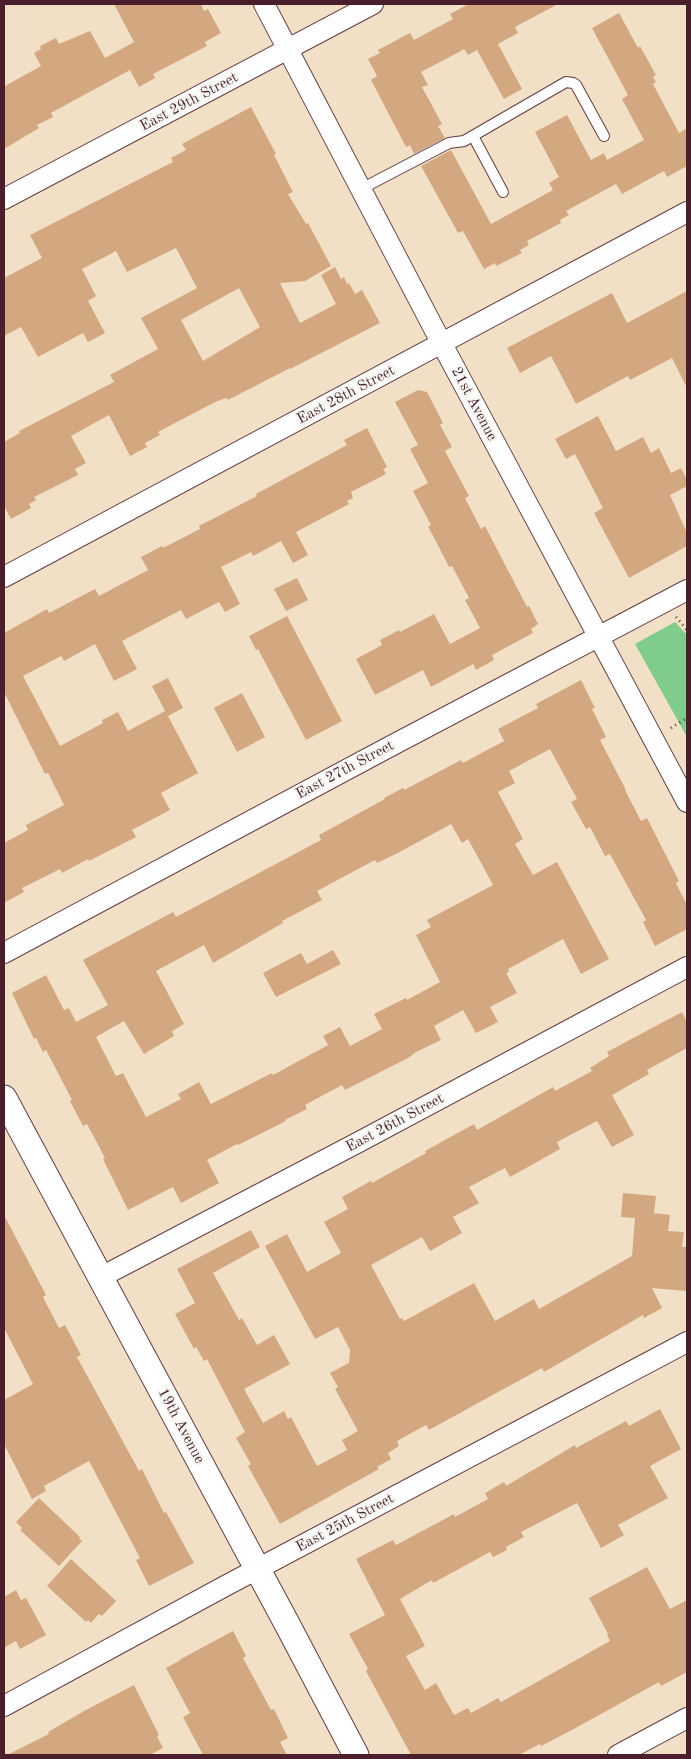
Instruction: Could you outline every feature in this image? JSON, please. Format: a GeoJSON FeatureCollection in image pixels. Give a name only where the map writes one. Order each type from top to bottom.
{"type":"FeatureCollection","features":[{"type":"Feature","properties":{"kind":"street","name":"21st Avenue"},"geometry":{"type":"LineString","coordinates":[[264,4],[442,344],[600,636],[687,802]]}},
{"type":"Feature","properties":{"kind":"street","name":"East 29th Street"},"geometry":{"type":"LineString","coordinates":[[4,200],[374,4]]}},
{"type":"Feature","properties":{"kind":"street","name":"East 28th Street"},"geometry":{"type":"LineString","coordinates":[[4,576],[687,212]]}},
{"type":"Feature","properties":{"kind":"street","name":"East 27th Street"},"geometry":{"type":"LineString","coordinates":[[4,954],[388,747],[687,590]]}},
{"type":"Feature","properties":{"kind":"street","name":"East 26th Street"},"geometry":{"type":"LineString","coordinates":[[101,1277],[358,1143],[687,967]]}},
{"type":"Feature","properties":{"kind":"street","name":"19th Avenue"},"geometry":{"type":"LineString","coordinates":[[4,1098],[356,1755]]}},
{"type":"Feature","properties":{"kind":"street","name":"East 25th Street"},"geometry":{"type":"LineString","coordinates":[[4,1706],[687,1342]]}},
{"type":"Feature","properties":{"kind":"street"},"geometry":{"type":"LineString","coordinates":[[618,1755],[687,1718]]}},
{"type":"Feature","properties":{"kind":"lane"},"geometry":{"type":"LineString","coordinates":[[361,189],[449,143],[464,141],[566,82],[576,85],[604,136]]}},
{"type":"Feature","properties":{"kind":"lane"},"geometry":{"type":"LineString","coordinates":[[473,136],[504,192]]}},
{"type":"Feature","properties":{"kind":"green space"},"geometry":{"type":"Polygon","coordinates":[[[675,622],[687,635],[687,737],[635,644],[675,622]]]}},
{"type":"Feature","properties":{"kind":"building"},"geometry":{"type":"Polygon","coordinates":[[[114,4],[201,4],[204,11],[208,9],[221,33],[205,42],[207,46],[153,74],[155,78],[139,87],[130,70],[51,113],[53,117],[37,125],[39,128],[4,149],[5,86],[41,66],[34,53],[41,49],[40,46],[56,38],[59,44],[90,31],[105,58],[134,42],[114,4]]]}},
{"type":"Feature","properties":{"kind":"building"},"geometry":{"type":"Polygon","coordinates":[[[469,4],[558,4],[515,27],[518,33],[498,44],[522,89],[504,99],[477,50],[468,55],[464,49],[421,72],[428,85],[422,87],[442,124],[438,126],[445,138],[414,154],[410,145],[406,147],[371,80],[377,76],[368,59],[380,53],[378,50],[410,33],[414,40],[453,19],[450,14],[469,4]]]}},
{"type":"Feature","properties":{"kind":"building"},"geometry":{"type":"Polygon","coordinates":[[[619,13],[638,48],[640,46],[656,75],[653,77],[656,82],[653,84],[679,133],[687,128],[687,166],[667,177],[664,171],[622,194],[616,184],[566,211],[569,215],[560,220],[561,223],[527,241],[529,245],[520,250],[522,253],[496,266],[495,263],[484,269],[463,231],[458,233],[421,166],[451,150],[491,224],[553,190],[549,183],[559,177],[535,132],[567,115],[591,160],[604,153],[607,160],[644,140],[622,99],[628,95],[592,28],[619,13]]]}},
{"type":"Feature","properties":{"kind":"building"},"geometry":{"type":"Polygon","coordinates":[[[251,107],[276,154],[274,155],[293,192],[288,194],[306,224],[308,223],[331,266],[305,281],[280,283],[300,323],[336,304],[321,275],[335,267],[341,279],[344,277],[355,294],[362,290],[380,323],[228,400],[226,398],[215,402],[158,432],[160,435],[145,443],[147,447],[130,456],[109,415],[71,436],[86,463],[75,469],[78,475],[34,497],[36,500],[29,504],[31,508],[11,519],[4,506],[4,442],[20,433],[19,431],[114,382],[110,375],[158,349],[141,318],[197,288],[176,248],[127,272],[116,251],[82,269],[96,296],[88,301],[105,333],[88,342],[83,333],[38,357],[21,327],[4,336],[4,278],[42,258],[30,235],[173,162],[171,158],[186,150],[182,144],[251,107]],[[239,288],[181,320],[203,361],[260,327],[239,288]]]}},
{"type":"Feature","properties":{"kind":"building"},"geometry":{"type":"Polygon","coordinates":[[[687,291],[687,388],[672,358],[630,380],[628,376],[576,404],[551,356],[520,373],[507,348],[612,293],[627,323],[687,291]]]}},
{"type":"Feature","properties":{"kind":"building"},"geometry":{"type":"Polygon","coordinates":[[[418,390],[427,392],[443,423],[440,425],[452,447],[445,451],[469,496],[465,498],[481,529],[485,526],[527,607],[529,606],[538,624],[531,629],[533,633],[492,655],[494,660],[476,670],[473,664],[431,687],[423,670],[375,695],[356,659],[382,645],[380,640],[434,614],[450,644],[480,628],[465,600],[469,598],[452,566],[449,567],[428,526],[431,525],[413,491],[428,483],[410,449],[418,445],[395,402],[418,390]]]}},
{"type":"Feature","properties":{"kind":"building"},"geometry":{"type":"Polygon","coordinates":[[[598,416],[616,451],[643,437],[651,453],[659,448],[671,473],[681,468],[687,480],[687,486],[670,495],[687,533],[687,546],[629,578],[594,513],[603,508],[575,454],[566,459],[555,439],[598,416]]]}},
{"type":"Feature","properties":{"kind":"building"},"geometry":{"type":"Polygon","coordinates":[[[367,428],[387,467],[383,469],[386,474],[351,492],[353,498],[347,501],[349,504],[296,532],[308,555],[293,563],[281,541],[253,556],[251,552],[221,567],[240,604],[225,612],[219,602],[186,619],[181,610],[122,641],[137,669],[114,681],[95,644],[64,661],[61,656],[23,676],[60,746],[103,723],[102,720],[118,712],[128,731],[165,711],[152,686],[168,678],[183,708],[168,716],[198,773],[161,793],[170,810],[132,830],[136,837],[89,861],[88,859],[62,873],[60,869],[22,888],[24,892],[4,903],[4,843],[28,830],[26,825],[64,805],[48,773],[45,774],[4,692],[4,633],[47,609],[49,613],[95,589],[99,596],[148,570],[141,557],[200,529],[199,526],[257,496],[256,494],[347,445],[344,440],[367,428]]]}},
{"type":"Feature","properties":{"kind":"building"},"geometry":{"type":"Polygon","coordinates":[[[297,578],[308,600],[286,611],[274,589],[297,578]]]}},
{"type":"Feature","properties":{"kind":"building"},"geometry":{"type":"Polygon","coordinates":[[[287,616],[342,721],[306,740],[258,649],[256,650],[249,636],[287,616]]]}},
{"type":"Feature","properties":{"kind":"building"},"geometry":{"type":"Polygon","coordinates":[[[581,680],[595,708],[592,709],[606,737],[600,740],[641,821],[647,818],[679,881],[676,883],[687,905],[687,929],[655,946],[643,922],[646,920],[610,854],[605,856],[590,827],[586,829],[571,802],[577,799],[550,749],[509,771],[515,783],[498,792],[523,839],[515,844],[533,875],[557,862],[609,959],[581,974],[563,939],[508,969],[509,972],[506,973],[517,993],[490,1007],[498,1022],[476,1033],[463,1010],[434,1026],[441,1040],[345,1090],[342,1085],[305,1105],[307,1109],[286,1121],[207,1160],[219,1183],[181,1203],[173,1187],[128,1210],[103,1159],[105,1158],[87,1124],[83,1126],[46,1050],[43,1052],[36,1038],[34,1039],[12,993],[46,975],[64,1010],[69,1008],[76,1022],[108,1005],[83,960],[173,912],[176,917],[321,840],[319,835],[403,788],[404,790],[461,760],[463,763],[504,741],[498,729],[538,708],[536,704],[581,680]],[[451,824],[396,854],[377,863],[375,860],[317,891],[322,900],[282,921],[283,923],[213,963],[204,945],[156,971],[184,1024],[172,1031],[174,1036],[144,1054],[124,1021],[96,1037],[116,1076],[123,1073],[146,1117],[181,1099],[178,1094],[199,1082],[211,1104],[272,1073],[273,1075],[328,1045],[323,1036],[340,1027],[350,1046],[382,1029],[374,1014],[406,998],[407,1000],[440,982],[416,935],[431,927],[427,920],[493,885],[468,839],[462,843],[451,824]]]}},
{"type":"Feature","properties":{"kind":"building"},"geometry":{"type":"Polygon","coordinates":[[[242,693],[265,737],[237,752],[214,708],[242,693]]]}},
{"type":"Feature","properties":{"kind":"building"},"geometry":{"type":"Polygon","coordinates":[[[333,950],[341,964],[276,997],[263,973],[301,953],[307,964],[333,950]]]}},
{"type":"Feature","properties":{"kind":"building"},"geometry":{"type":"Polygon","coordinates":[[[682,1012],[687,1022],[687,1048],[647,1070],[649,1074],[612,1095],[634,1135],[612,1147],[597,1121],[557,1142],[560,1149],[510,1177],[505,1168],[469,1187],[479,1203],[453,1217],[462,1233],[430,1251],[422,1237],[371,1265],[400,1319],[402,1318],[404,1321],[474,1283],[495,1321],[534,1299],[539,1309],[632,1256],[635,1218],[621,1217],[623,1193],[656,1196],[654,1213],[670,1215],[668,1231],[684,1232],[682,1247],[687,1247],[686,1291],[652,1288],[662,1308],[644,1318],[643,1315],[544,1372],[542,1368],[429,1430],[426,1425],[397,1441],[399,1446],[388,1453],[391,1459],[377,1467],[379,1469],[280,1524],[248,1466],[251,1464],[236,1438],[245,1432],[207,1359],[204,1361],[196,1347],[194,1349],[175,1314],[195,1303],[177,1269],[251,1230],[260,1247],[213,1273],[239,1320],[242,1318],[257,1345],[274,1335],[290,1364],[244,1389],[263,1423],[284,1411],[288,1419],[291,1417],[317,1466],[347,1450],[342,1440],[358,1431],[335,1389],[338,1387],[330,1373],[349,1363],[350,1350],[338,1327],[315,1339],[265,1246],[287,1234],[307,1272],[341,1253],[324,1222],[348,1209],[342,1197],[371,1181],[372,1183],[474,1124],[477,1130],[553,1087],[555,1091],[592,1071],[590,1068],[609,1056],[607,1052],[682,1012]]]}},
{"type":"Feature","properties":{"kind":"building"},"geometry":{"type":"Polygon","coordinates":[[[4,1215],[46,1295],[43,1297],[59,1328],[65,1325],[81,1355],[77,1357],[139,1471],[142,1469],[164,1513],[166,1512],[194,1563],[149,1586],[136,1560],[140,1558],[89,1461],[44,1486],[46,1491],[32,1499],[4,1444],[4,1400],[33,1384],[4,1328],[4,1215]]]}},
{"type":"Feature","properties":{"kind":"building"},"geometry":{"type":"Polygon","coordinates":[[[660,1409],[681,1449],[650,1466],[668,1498],[618,1525],[624,1535],[601,1548],[577,1503],[521,1532],[524,1537],[506,1547],[507,1550],[493,1557],[490,1552],[433,1583],[432,1580],[400,1599],[425,1646],[406,1656],[425,1690],[436,1683],[454,1715],[468,1708],[471,1713],[498,1698],[501,1702],[610,1641],[589,1598],[647,1567],[670,1609],[687,1600],[687,1672],[661,1686],[659,1682],[570,1731],[519,1755],[411,1755],[366,1671],[368,1669],[349,1634],[385,1615],[356,1559],[393,1540],[396,1545],[454,1514],[455,1517],[488,1499],[485,1493],[504,1482],[506,1486],[575,1445],[576,1448],[626,1421],[629,1426],[660,1409]]]}},
{"type":"Feature","properties":{"kind":"building"},"geometry":{"type":"Polygon","coordinates":[[[39,1498],[82,1541],[59,1566],[20,1530],[22,1528],[16,1522],[39,1498]]]}},
{"type":"Feature","properties":{"kind":"building"},"geometry":{"type":"Polygon","coordinates":[[[71,1559],[116,1601],[102,1616],[99,1614],[91,1623],[88,1620],[86,1622],[47,1586],[71,1559]]]}},
{"type":"Feature","properties":{"kind":"building"},"geometry":{"type":"Polygon","coordinates":[[[16,1590],[21,1600],[26,1598],[46,1635],[20,1649],[16,1641],[4,1648],[4,1597],[16,1590]]]}},
{"type":"Feature","properties":{"kind":"building"},"geometry":{"type":"Polygon","coordinates":[[[233,1631],[246,1656],[243,1658],[271,1710],[274,1709],[288,1738],[280,1742],[287,1755],[203,1755],[183,1717],[190,1713],[166,1668],[180,1662],[179,1660],[233,1631]]]}},
{"type":"Feature","properties":{"kind":"building"},"geometry":{"type":"Polygon","coordinates":[[[134,1685],[159,1735],[157,1736],[163,1748],[150,1755],[7,1755],[49,1734],[48,1732],[84,1711],[134,1685]]]}}]}
